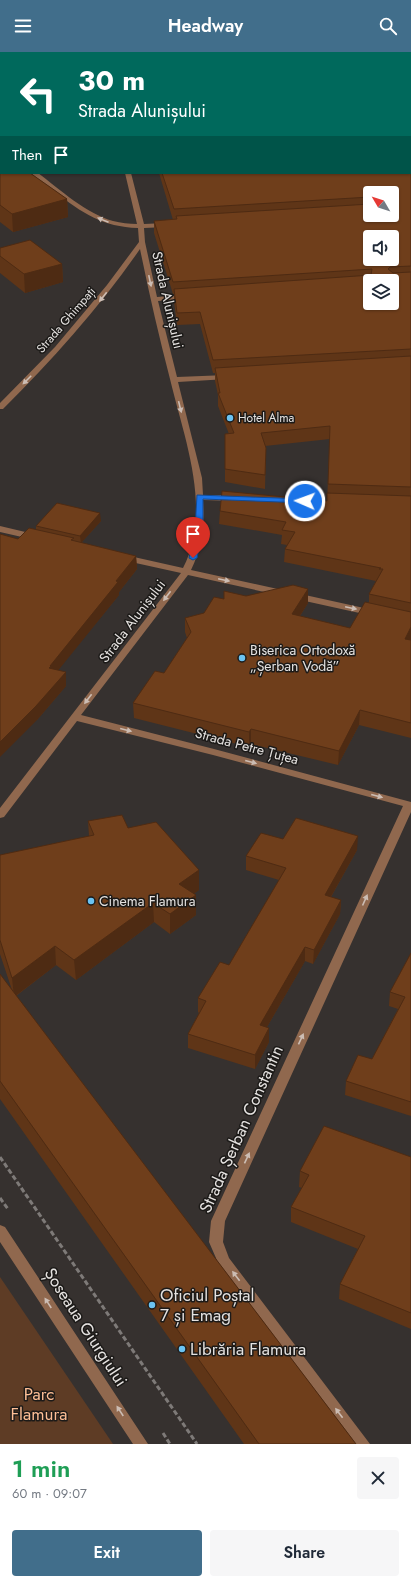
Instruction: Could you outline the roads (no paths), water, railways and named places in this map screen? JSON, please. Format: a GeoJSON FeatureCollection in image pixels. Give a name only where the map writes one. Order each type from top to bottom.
{"type":"FeatureCollection","features":[{"type":"Feature","properties":{"kind":"street"},"geometry":{"type":"LineString","coordinates":[[35,174],[98,218],[115,224],[141,226],[173,224]]}},
{"type":"Feature","properties":{"kind":"street","name":"Strada Alunișului"},"geometry":{"type":"LineString","coordinates":[[0,815],[186,572],[193,558],[196,545],[200,497],[198,478],[154,299],[142,242],[141,226],[128,174]]}},
{"type":"Feature","properties":{"kind":"street","name":"Strada Ghimpați"},"geometry":{"type":"LineString","coordinates":[[0,407],[54,353],[97,304],[142,242]]}},
{"type":"Feature","properties":{"kind":"street"},"geometry":{"type":"LineString","coordinates":[[154,299],[191,297]]}},
{"type":"Feature","properties":{"kind":"street"},"geometry":{"type":"LineString","coordinates":[[173,380],[236,376]]}},
{"type":"Feature","properties":{"kind":"street"},"geometry":{"type":"LineString","coordinates":[[200,497],[241,499]]}},
{"type":"Feature","properties":{"kind":"street"},"geometry":{"type":"LineString","coordinates":[[0,529],[46,539]]}},
{"type":"Feature","properties":{"kind":"street"},"geometry":{"type":"LineString","coordinates":[[115,555],[381,615]]}},
{"type":"Feature","properties":{"kind":"street","name":"Strada Petre Țuțea"},"geometry":{"type":"LineString","coordinates":[[75,717],[214,752],[410,805]]}},
{"type":"Feature","properties":{"kind":"street","name":"Strada Șerban Constantin"},"geometry":{"type":"LineString","coordinates":[[363,1444],[224,1261],[216,1242],[218,1221],[410,805]]}},
{"type":"Feature","properties":{"kind":"street","name":"Șoseaua Giurgiului"},"geometry":{"type":"LineString","coordinates":[[0,1231],[141,1444]]}},
{"type":"Feature","properties":{"kind":"place","name":"Hotel Alma"},"geometry":{"type":"Point","coordinates":[230,418]}},
{"type":"Feature","properties":{"kind":"place","name":"Biserica Ortodoxă „Șerban Vodă”"},"geometry":{"type":"Point","coordinates":[242,658]}},
{"type":"Feature","properties":{"kind":"place","name":"Cinema Flamura"},"geometry":{"type":"Point","coordinates":[91,901]}},
{"type":"Feature","properties":{"kind":"place","name":"Oficiul Poștal 7 și Emag"},"geometry":{"type":"Point","coordinates":[152,1305]}},
{"type":"Feature","properties":{"kind":"place","name":"Librăria Flamura"},"geometry":{"type":"Point","coordinates":[182,1349]}},
{"type":"Feature","properties":{"kind":"park label","name":"Parc Flamura"},"geometry":{"type":"Point","coordinates":[39,1404]}}]}
